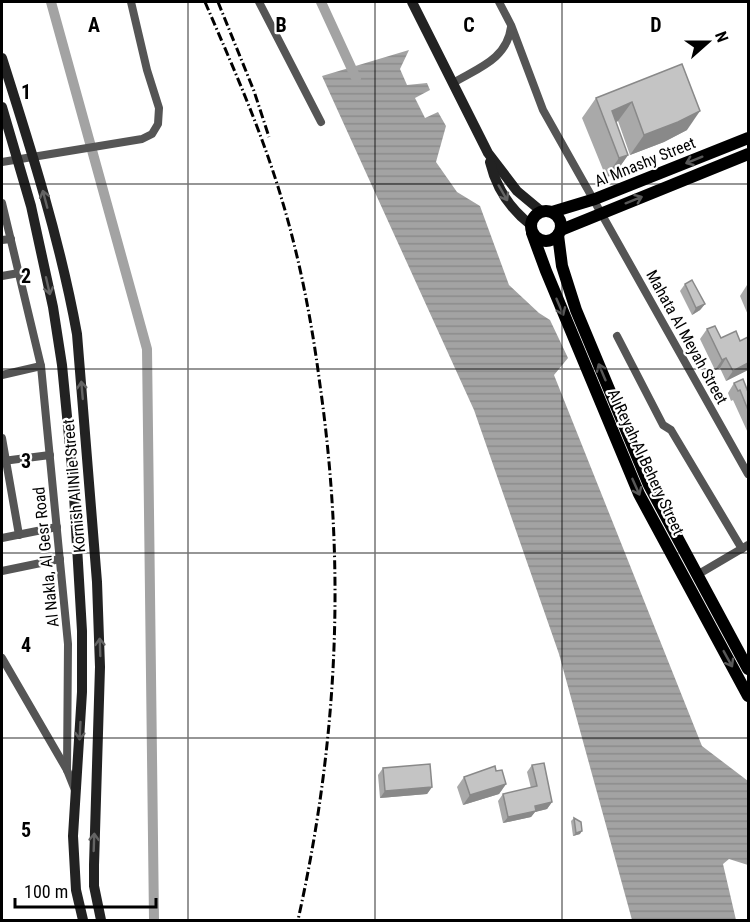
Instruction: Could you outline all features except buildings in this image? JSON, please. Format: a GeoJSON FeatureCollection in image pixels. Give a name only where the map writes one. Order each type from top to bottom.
{"type":"FeatureCollection","features":[{"type":"Feature","properties":{"kind":"main road"},"geometry":{"type":"LineString","coordinates":[[412,2],[488,153],[517,191],[560,219],[559,233],[553,239],[541,240],[513,209],[494,177],[488,153]]}},
{"type":"Feature","properties":{"kind":"main road","name":"Kornish Al Nile Street"},"geometry":{"type":"LineString","coordinates":[[2,58],[34,158],[72,304],[79,354],[98,602],[101,694],[94,886],[101,921]]}},
{"type":"Feature","properties":{"kind":"main road","name":"Kornish Al Nile Street"},"geometry":{"type":"LineString","coordinates":[[2,107],[31,206],[58,336],[73,478],[80,583],[82,665],[74,866],[76,890],[83,921]]}},
{"type":"Feature","properties":{"kind":"main road","name":"Al Mnashy Street"},"geometry":{"type":"LineString","coordinates":[[547,212],[595,199],[748,138]]}},
{"type":"Feature","properties":{"kind":"main road","name":"Al Mnashy Street"},"geometry":{"type":"LineString","coordinates":[[559,233],[602,213],[748,154]]}},
{"type":"Feature","properties":{"kind":"main road"},"geometry":{"type":"LineString","coordinates":[[532,229],[534,216],[547,212]]}},
{"type":"Feature","properties":{"kind":"main road","name":"Al Reyah Al Behery Street"},"geometry":{"type":"LineString","coordinates":[[532,229],[546,271],[639,494],[748,696]]}},
{"type":"Feature","properties":{"kind":"main road","name":"Al Reyah Al Behery Street"},"geometry":{"type":"LineString","coordinates":[[559,233],[562,266],[576,310],[644,474],[748,669]]}},
{"type":"Feature","properties":{"kind":"main road"},"geometry":{"type":"LineString","coordinates":[[546,271],[562,266]]}},
{"type":"Feature","properties":{"kind":"street"},"geometry":{"type":"LineString","coordinates":[[2,162],[142,139],[152,134],[158,124],[159,108],[131,2]]}},
{"type":"Feature","properties":{"kind":"street"},"geometry":{"type":"LineString","coordinates":[[259,2],[321,122]]}},
{"type":"Feature","properties":{"kind":"street","name":"Mahata Al Meyah Street"},"geometry":{"type":"LineString","coordinates":[[499,2],[511,25],[543,110],[748,474]]}},
{"type":"Feature","properties":{"kind":"street"},"geometry":{"type":"LineString","coordinates":[[453,83],[499,55],[510,37],[511,25]]}},
{"type":"Feature","properties":{"kind":"street","name":"Al Nakla, Al Gesr Road"},"geometry":{"type":"LineString","coordinates":[[2,203],[4,224],[10,238],[41,366],[68,644],[67,770]]}},
{"type":"Feature","properties":{"kind":"street"},"geometry":{"type":"LineString","coordinates":[[2,240],[10,238]]}},
{"type":"Feature","properties":{"kind":"street"},"geometry":{"type":"LineString","coordinates":[[2,276],[19,273]]}},
{"type":"Feature","properties":{"kind":"street"},"geometry":{"type":"LineString","coordinates":[[617,336],[663,425],[671,430],[745,547],[697,574]]}},
{"type":"Feature","properties":{"kind":"street"},"geometry":{"type":"LineString","coordinates":[[2,375],[41,366]]}},
{"type":"Feature","properties":{"kind":"street"},"geometry":{"type":"LineString","coordinates":[[2,438],[4,461],[20,535]]}},
{"type":"Feature","properties":{"kind":"street"},"geometry":{"type":"LineString","coordinates":[[738,456],[748,454]]}},
{"type":"Feature","properties":{"kind":"street"},"geometry":{"type":"LineString","coordinates":[[4,461],[50,455]]}},
{"type":"Feature","properties":{"kind":"street"},"geometry":{"type":"LineString","coordinates":[[2,538],[57,527]]}},
{"type":"Feature","properties":{"kind":"street"},"geometry":{"type":"LineString","coordinates":[[2,571],[60,559]]}},
{"type":"Feature","properties":{"kind":"street"},"geometry":{"type":"LineString","coordinates":[[2,658],[67,770],[76,792]]}},
{"type":"Feature","properties":{"kind":"shaded area"},"geometry":{"type":"Polygon","coordinates":[[[409,50],[400,69],[407,85],[427,83],[430,90],[415,98],[425,118],[438,112],[446,126],[436,162],[457,192],[480,206],[509,285],[539,313],[550,320],[568,358],[554,375],[702,746],[748,781],[748,865],[729,859],[723,864],[736,920],[632,920],[559,654],[474,410],[322,76],[409,50]]]}},
{"type":"Feature","properties":{"kind":"waterway"},"geometry":{"type":"LineString","coordinates":[[51,2],[147,349],[154,920]]}},
{"type":"Feature","properties":{"kind":"waterway"},"geometry":{"type":"LineString","coordinates":[[321,2],[356,78]]}},
{"type":"Feature","properties":{"kind":"railway"},"geometry":{"type":"LineString","coordinates":[[205,2],[256,125],[288,223],[309,315],[328,453],[333,520],[334,654],[322,786],[298,920]]}},
{"type":"Feature","properties":{"kind":"railway"},"geometry":{"type":"LineString","coordinates":[[218,2],[254,91],[269,137]]}}]}
